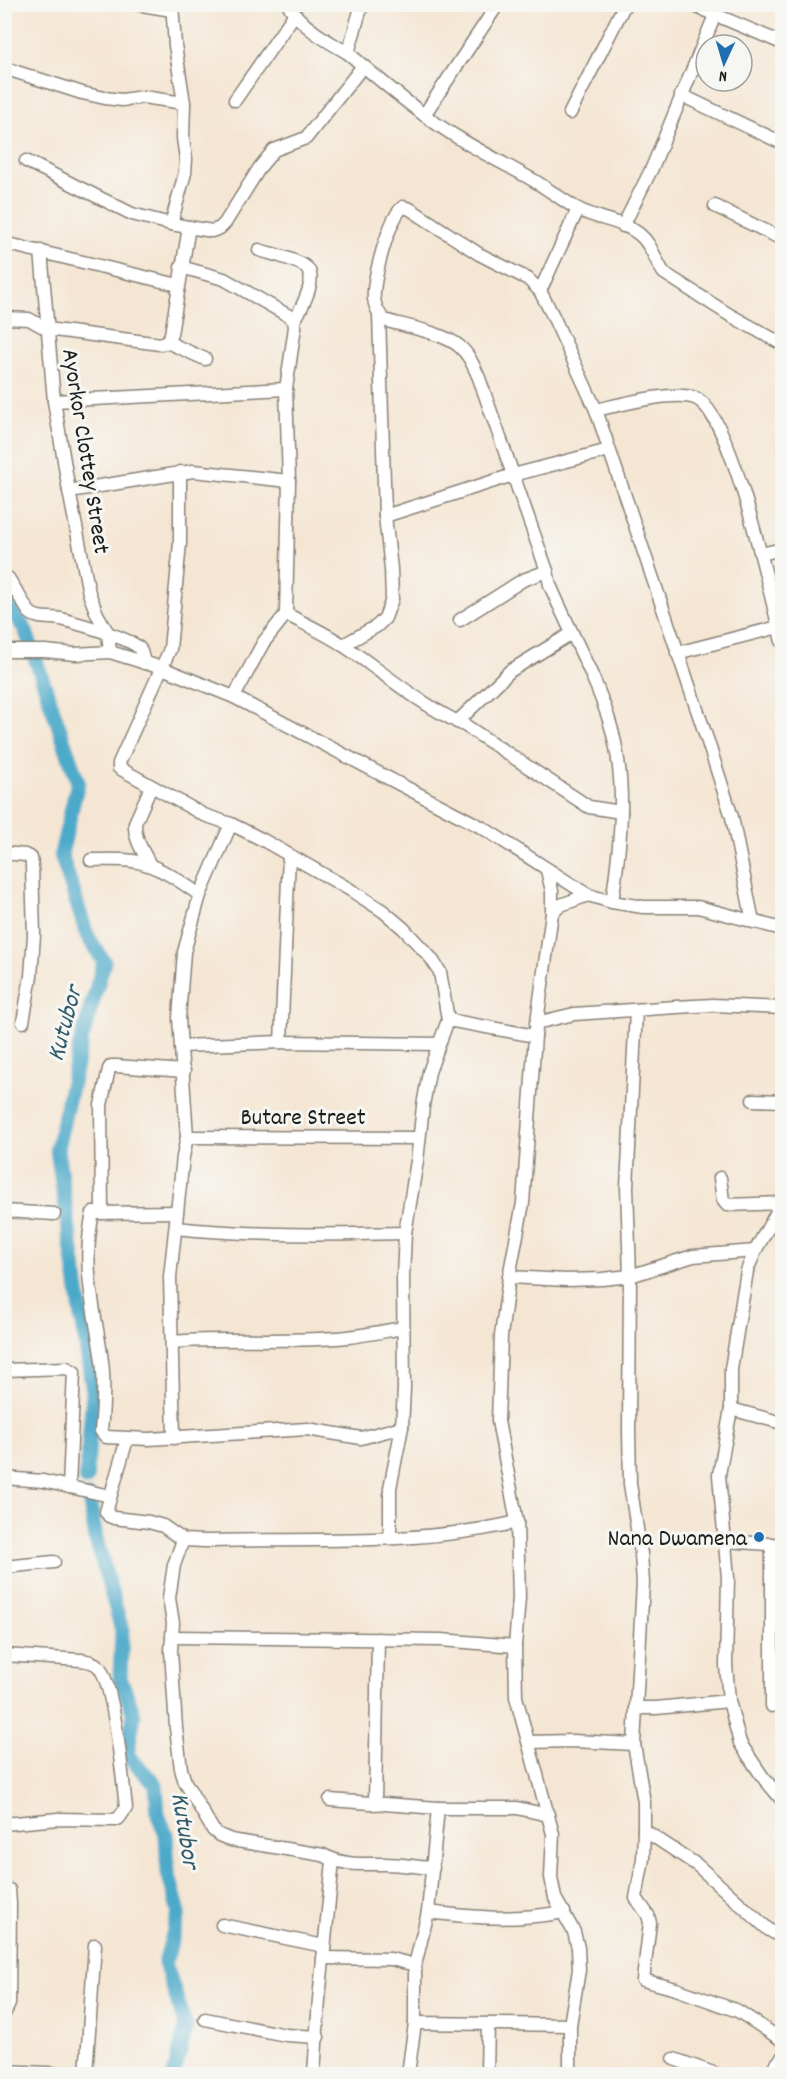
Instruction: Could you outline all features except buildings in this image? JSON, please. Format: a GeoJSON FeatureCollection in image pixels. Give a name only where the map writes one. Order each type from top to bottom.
{"type":"FeatureCollection","features":[{"type":"Feature","properties":{"kind":"street"},"geometry":{"type":"LineString","coordinates":[[136,4],[172,7],[184,103],[183,138],[186,159],[185,173],[171,224]]}},
{"type":"Feature","properties":{"kind":"street"},"geometry":{"type":"LineString","coordinates":[[348,53],[362,4]]}},
{"type":"Feature","properties":{"kind":"street"},"geometry":{"type":"LineString","coordinates":[[424,115],[498,4]]}},
{"type":"Feature","properties":{"kind":"street"},"geometry":{"type":"LineString","coordinates":[[570,113],[625,4]]}},
{"type":"Feature","properties":{"kind":"street"},"geometry":{"type":"LineString","coordinates":[[690,4],[783,43]]}},
{"type":"Feature","properties":{"kind":"street"},"geometry":{"type":"LineString","coordinates":[[235,100],[291,10],[424,115],[578,209],[639,234],[649,244],[657,264],[664,273],[728,314],[783,344]]}},
{"type":"Feature","properties":{"kind":"street"},"geometry":{"type":"LineString","coordinates":[[623,226],[652,168],[715,15]]}},
{"type":"Feature","properties":{"kind":"street"},"geometry":{"type":"LineString","coordinates":[[26,161],[132,214],[212,231],[220,228],[260,167],[274,150],[306,138],[363,66]]}},
{"type":"Feature","properties":{"kind":"street"},"geometry":{"type":"LineString","coordinates":[[4,68],[105,98],[122,100],[143,97],[184,103]]}},
{"type":"Feature","properties":{"kind":"street"},"geometry":{"type":"LineString","coordinates":[[681,95],[783,143]]}},
{"type":"Feature","properties":{"kind":"street"},"geometry":{"type":"LineString","coordinates":[[715,206],[783,239]]}},
{"type":"Feature","properties":{"kind":"street"},"geometry":{"type":"LineString","coordinates":[[343,645],[377,626],[386,618],[393,589],[385,516],[379,314],[374,299],[378,270],[390,230],[398,211],[403,207],[410,209],[479,254],[528,279],[540,291],[596,410],[732,817],[753,922]]}},
{"type":"Feature","properties":{"kind":"street"},"geometry":{"type":"LineString","coordinates":[[540,291],[578,209]]}},
{"type":"Feature","properties":{"kind":"street"},"geometry":{"type":"LineString","coordinates":[[167,342],[171,334],[189,227]]}},
{"type":"Feature","properties":{"kind":"street"},"geometry":{"type":"LineString","coordinates":[[4,243],[178,285]]}},
{"type":"Feature","properties":{"kind":"street"},"geometry":{"type":"LineString","coordinates":[[259,250],[307,267],[310,273],[308,293],[294,321]]}},
{"type":"Feature","properties":{"kind":"street","name":"Ayorkor Clottey Street"},"geometry":{"type":"LineString","coordinates":[[41,251],[54,400],[69,491],[89,593],[108,633],[110,652]]}},
{"type":"Feature","properties":{"kind":"street"},"geometry":{"type":"LineString","coordinates":[[181,267],[224,279],[289,316],[294,321],[295,327],[286,388],[289,481],[286,614],[263,643],[234,697]]}},
{"type":"Feature","properties":{"kind":"street"},"geometry":{"type":"LineString","coordinates":[[379,314],[384,320],[448,338],[461,347],[470,358],[479,378],[550,585],[609,719],[619,767],[621,812],[620,849],[612,902]]}},
{"type":"Feature","properties":{"kind":"street"},"geometry":{"type":"LineString","coordinates":[[4,318],[29,319],[47,329],[160,344],[167,342],[205,359]]}},
{"type":"Feature","properties":{"kind":"street"},"geometry":{"type":"LineString","coordinates":[[54,400],[286,388]]}},
{"type":"Feature","properties":{"kind":"street"},"geometry":{"type":"LineString","coordinates":[[596,410],[676,396],[694,397],[704,403],[730,452],[743,487],[783,641]]}},
{"type":"Feature","properties":{"kind":"street"},"geometry":{"type":"LineString","coordinates":[[385,516],[513,475],[609,450]]}},
{"type":"Feature","properties":{"kind":"street"},"geometry":{"type":"LineString","coordinates":[[69,491],[180,472],[208,472],[289,481]]}},
{"type":"Feature","properties":{"kind":"street"},"geometry":{"type":"LineString","coordinates":[[180,472],[180,543],[170,649],[119,763],[119,768],[204,815],[231,824],[349,889],[383,911],[403,928],[431,958],[440,972],[448,1020],[429,1072],[405,1233],[402,1427],[390,1488],[390,1537]]}},
{"type":"Feature","properties":{"kind":"street"},"geometry":{"type":"LineString","coordinates":[[761,554],[783,549]]}},
{"type":"Feature","properties":{"kind":"street"},"geometry":{"type":"LineString","coordinates":[[460,620],[523,580],[547,571]]}},
{"type":"Feature","properties":{"kind":"street"},"geometry":{"type":"LineString","coordinates":[[8,578],[29,612],[34,616],[59,619],[108,633],[135,645],[140,650],[144,663]]}},
{"type":"Feature","properties":{"kind":"street"},"geometry":{"type":"LineString","coordinates":[[286,614],[343,645],[419,700],[466,726],[589,807],[621,812]]}},
{"type":"Feature","properties":{"kind":"street"},"geometry":{"type":"LineString","coordinates":[[677,653],[781,627]]}},
{"type":"Feature","properties":{"kind":"street"},"geometry":{"type":"LineString","coordinates":[[458,722],[510,671],[572,633]]}},
{"type":"Feature","properties":{"kind":"street"},"geometry":{"type":"LineString","coordinates":[[4,651],[75,654],[110,652],[162,668],[234,697],[483,828],[588,895],[643,907],[698,907],[783,929]]}},
{"type":"Feature","properties":{"kind":"street"},"geometry":{"type":"LineString","coordinates":[[150,865],[138,843],[135,823],[151,787]]}},
{"type":"Feature","properties":{"kind":"street"},"geometry":{"type":"LineString","coordinates":[[174,1438],[170,1277],[187,1137],[179,1018],[184,952],[200,895],[231,824]]}},
{"type":"Feature","properties":{"kind":"street"},"geometry":{"type":"LineString","coordinates":[[4,853],[25,855],[31,858],[32,865],[34,936],[31,976],[23,1022]]}},
{"type":"Feature","properties":{"kind":"street"},"geometry":{"type":"LineString","coordinates":[[281,1042],[289,856]]}},
{"type":"Feature","properties":{"kind":"street"},"geometry":{"type":"LineString","coordinates":[[91,860],[131,861],[150,865],[200,895]]}},
{"type":"Feature","properties":{"kind":"street"},"geometry":{"type":"LineString","coordinates":[[547,870],[552,891],[552,913],[535,1030],[523,1203],[509,1276],[501,1336],[498,1421],[517,1522],[519,1598],[515,1646],[516,1697],[553,1834],[551,1877],[555,1898],[574,1932],[578,1948],[579,1970],[570,2025],[570,2074]]}},
{"type":"Feature","properties":{"kind":"street"},"geometry":{"type":"LineString","coordinates":[[552,913],[561,905],[588,895]]}},
{"type":"Feature","properties":{"kind":"street"},"geometry":{"type":"LineString","coordinates":[[448,1020],[535,1030],[574,1014],[713,1005],[783,1008]]}},
{"type":"Feature","properties":{"kind":"street"},"geometry":{"type":"LineString","coordinates":[[636,1011],[627,1187],[630,1276],[630,1478],[641,1554],[643,1602],[634,1744],[644,1802],[645,1830],[643,1859],[636,1898],[648,1915],[650,1923],[643,1980],[738,2011],[783,2040]]}},
{"type":"Feature","properties":{"kind":"street"},"geometry":{"type":"LineString","coordinates":[[182,1046],[281,1042],[439,1044]]}},
{"type":"Feature","properties":{"kind":"street"},"geometry":{"type":"LineString","coordinates":[[184,1071],[111,1066],[100,1105],[94,1213],[87,1253],[93,1316],[102,1363],[101,1431],[106,1437],[127,1439],[306,1429],[361,1438],[402,1427]]}},
{"type":"Feature","properties":{"kind":"street"},"geometry":{"type":"LineString","coordinates":[[753,1100],[783,1101]]}},
{"type":"Feature","properties":{"kind":"street","name":"Butare Street"},"geometry":{"type":"LineString","coordinates":[[187,1137],[419,1138]]}},
{"type":"Feature","properties":{"kind":"street"},"geometry":{"type":"LineString","coordinates":[[720,1178],[723,1200],[727,1205],[782,1203]]}},
{"type":"Feature","properties":{"kind":"street"},"geometry":{"type":"LineString","coordinates":[[782,1203],[755,1251],[747,1271],[731,1369],[731,1410],[719,1476],[729,1590],[726,1665],[729,1701],[740,1743],[762,1776],[783,1800]]}},
{"type":"Feature","properties":{"kind":"street"},"geometry":{"type":"LineString","coordinates":[[4,1211],[54,1214]]}},
{"type":"Feature","properties":{"kind":"street"},"geometry":{"type":"LineString","coordinates":[[94,1213],[177,1212]]}},
{"type":"Feature","properties":{"kind":"street"},"geometry":{"type":"LineString","coordinates":[[176,1228],[290,1236],[405,1233]]}},
{"type":"Feature","properties":{"kind":"street"},"geometry":{"type":"LineString","coordinates":[[509,1276],[566,1280],[602,1279],[630,1276],[693,1256],[755,1251]]}},
{"type":"Feature","properties":{"kind":"street"},"geometry":{"type":"LineString","coordinates":[[172,1342],[347,1337],[403,1328]]}},
{"type":"Feature","properties":{"kind":"street"},"geometry":{"type":"LineString","coordinates":[[4,1370],[68,1368],[74,1372],[69,1487]]}},
{"type":"Feature","properties":{"kind":"street"},"geometry":{"type":"LineString","coordinates":[[731,1410],[783,1423]]}},
{"type":"Feature","properties":{"kind":"street"},"geometry":{"type":"LineString","coordinates":[[127,1439],[106,1512],[109,1516],[163,1526],[183,1540],[390,1537],[474,1531],[517,1522]]}},
{"type":"Feature","properties":{"kind":"street"},"geometry":{"type":"LineString","coordinates":[[4,1478],[43,1481],[110,1496]]}},
{"type":"Feature","properties":{"kind":"street"},"geometry":{"type":"LineString","coordinates":[[183,1540],[171,1576],[169,1598],[173,1623],[176,1728],[181,1769],[191,1796],[213,1830],[231,1840],[323,1855],[333,1860],[360,1866],[386,1864],[433,1868]]}},
{"type":"Feature","properties":{"kind":"street"},"geometry":{"type":"LineString","coordinates":[[724,1541],[778,1545],[772,1706]]}},
{"type":"Feature","properties":{"kind":"street"},"geometry":{"type":"LineString","coordinates":[[4,1567],[54,1562]]}},
{"type":"Feature","properties":{"kind":"street"},"geometry":{"type":"LineString","coordinates":[[172,1637],[441,1640],[515,1646]]}},
{"type":"Feature","properties":{"kind":"street"},"geometry":{"type":"LineString","coordinates":[[375,1804],[378,1639]]}},
{"type":"Feature","properties":{"kind":"street"},"geometry":{"type":"LineString","coordinates":[[4,1655],[81,1660],[92,1662],[99,1667],[107,1681],[119,1749],[126,1808],[119,1818],[114,1820],[58,1819],[4,1824]]}},
{"type":"Feature","properties":{"kind":"street"},"geometry":{"type":"LineString","coordinates":[[636,1708],[729,1701]]}},
{"type":"Feature","properties":{"kind":"street"},"geometry":{"type":"LineString","coordinates":[[529,1742],[594,1741],[634,1744]]}},
{"type":"Feature","properties":{"kind":"street"},"geometry":{"type":"LineString","coordinates":[[330,1800],[438,1808],[517,1808],[548,1815]]}},
{"type":"Feature","properties":{"kind":"street"},"geometry":{"type":"LineString","coordinates":[[408,2074],[415,2023],[415,1965],[428,1912],[438,1808]]}},
{"type":"Feature","properties":{"kind":"street"},"geometry":{"type":"LineString","coordinates":[[645,1830],[697,1865],[769,1930],[783,1937]]}},
{"type":"Feature","properties":{"kind":"street"},"geometry":{"type":"LineString","coordinates":[[314,2074],[333,1860]]}},
{"type":"Feature","properties":{"kind":"street"},"geometry":{"type":"LineString","coordinates":[[4,1888],[9,1890],[10,1895],[10,1975],[9,2004],[4,2014]]}},
{"type":"Feature","properties":{"kind":"street"},"geometry":{"type":"LineString","coordinates":[[428,1912],[483,1919],[529,1918],[564,1912]]}},
{"type":"Feature","properties":{"kind":"street"},"geometry":{"type":"LineString","coordinates":[[222,1925],[324,1952],[391,1959],[415,1965]]}},
{"type":"Feature","properties":{"kind":"street"},"geometry":{"type":"LineString","coordinates":[[87,2074],[94,1945]]}},
{"type":"Feature","properties":{"kind":"street"},"geometry":{"type":"LineString","coordinates":[[205,2019],[286,2035],[318,2037]]}},
{"type":"Feature","properties":{"kind":"street"},"geometry":{"type":"LineString","coordinates":[[415,2023],[570,2025]]}},
{"type":"Feature","properties":{"kind":"street"},"geometry":{"type":"LineString","coordinates":[[487,2074],[488,2024]]}},
{"type":"Feature","properties":{"kind":"street"},"geometry":{"type":"LineString","coordinates":[[674,2058],[716,2074]]}},
{"type":"Feature","properties":{"kind":"street"},"geometry":{"type":"LineString","coordinates":[[770,2074],[782,2060]]}},
{"type":"Feature","properties":{"kind":"street"},"geometry":{"type":"LineString","coordinates":[[5,2072],[67,2074]]}},
{"type":"Feature","properties":{"kind":"waterway","name":"Kutubor"},"geometry":{"type":"LineString","coordinates":[[4,601],[25,629],[78,782],[61,854],[87,935],[104,962],[81,1042],[57,1149],[93,1393],[86,1479]]}},
{"type":"Feature","properties":{"kind":"waterway","name":"Kutubor"},"geometry":{"type":"LineString","coordinates":[[89,1497],[96,1539],[122,1630],[120,1677],[134,1715],[127,1755],[156,1785],[158,1815],[166,1834],[168,1872],[179,1913],[165,1963],[186,2027],[174,2074]]}},
{"type":"Feature","properties":{"kind":"place","name":"Nana Dwamena"},"geometry":{"type":"Point","coordinates":[759,1537]}}]}
